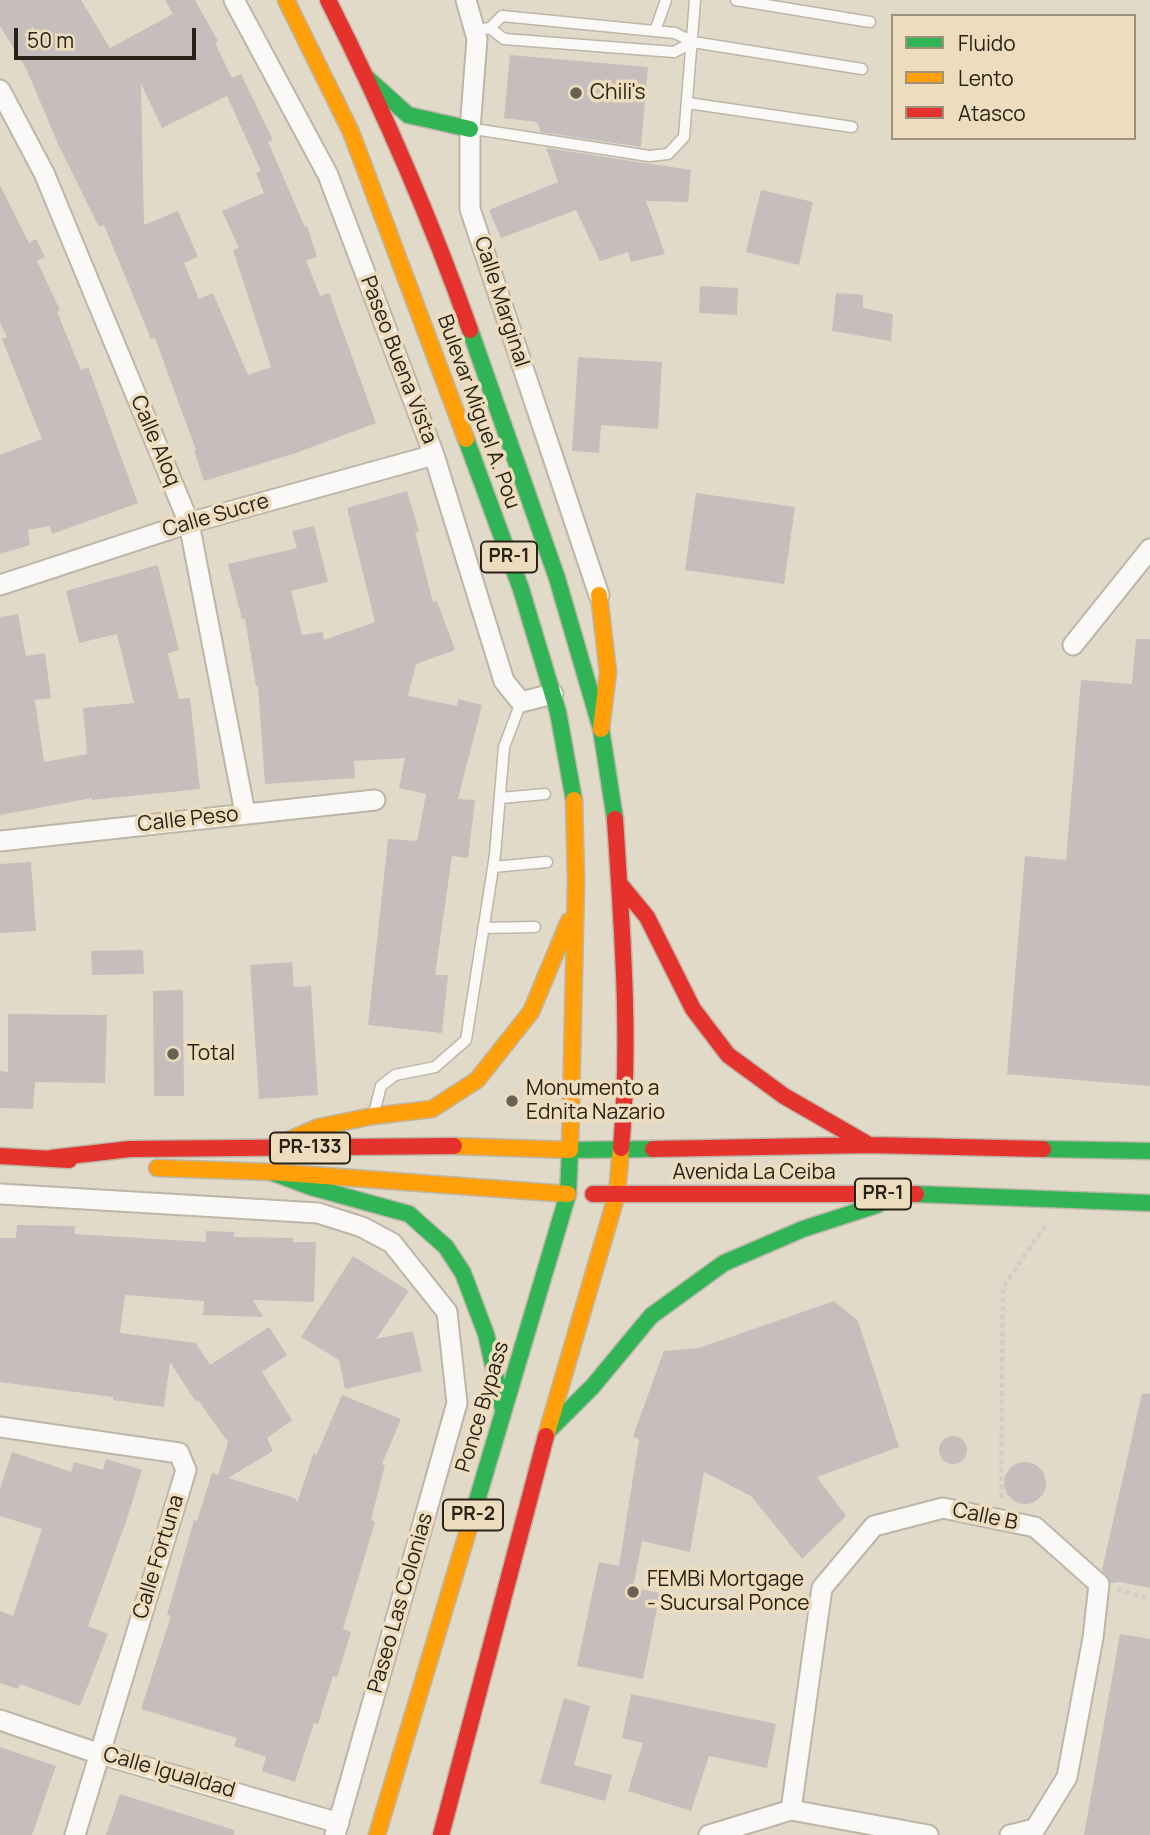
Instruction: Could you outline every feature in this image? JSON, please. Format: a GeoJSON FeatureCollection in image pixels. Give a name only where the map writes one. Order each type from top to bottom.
{"type":"FeatureCollection","features":[{"type":"Feature","properties":{"kind":"main road","name":"Bulevar Miguel A. Pou"},"geometry":{"type":"LineString","coordinates":[[286,0],[351,132],[380,205],[521,589],[558,712],[575,808],[570,1150]]}},
{"type":"Feature","properties":{"kind":"main road","name":"Bulevar Miguel A. Pou"},"geometry":{"type":"LineString","coordinates":[[328,0],[368,79],[444,257],[554,567],[601,729],[615,813],[619,883],[625,1027],[625,1105],[621,1147]]}},
{"type":"Feature","properties":{"kind":"main road"},"geometry":{"type":"LineString","coordinates":[[368,79],[408,115],[470,129]]}},
{"type":"Feature","properties":{"kind":"main road"},"geometry":{"type":"LineString","coordinates":[[599,595],[608,672],[601,729]]}},
{"type":"Feature","properties":{"kind":"main road"},"geometry":{"type":"LineString","coordinates":[[619,883],[647,917],[693,1009],[728,1055],[784,1096],[869,1145]]}},
{"type":"Feature","properties":{"kind":"main road"},"geometry":{"type":"LineString","coordinates":[[271,1148],[318,1127],[373,1116],[432,1109],[477,1080],[531,1012],[575,905]]}},
{"type":"Feature","properties":{"kind":"main road","name":"Avenida La Ceiba"},"geometry":{"type":"LineString","coordinates":[[570,1150],[621,1147],[869,1145],[1150,1151]]}},
{"type":"Feature","properties":{"kind":"main road","name":"PR-133"},"geometry":{"type":"LineString","coordinates":[[51,1158],[130,1149],[465,1146],[570,1150]]}},
{"type":"Feature","properties":{"kind":"main road","name":"PR-1"},"geometry":{"type":"LineString","coordinates":[[617,1195],[621,1147]]}},
{"type":"Feature","properties":{"kind":"main road","name":"Ponce Bypass"},"geometry":{"type":"LineString","coordinates":[[382,1834],[568,1195],[570,1150]]}},
{"type":"Feature","properties":{"kind":"main road","name":"PR-133"},"geometry":{"type":"LineString","coordinates":[[0,1156],[51,1158],[135,1167],[271,1172],[568,1195]]}},
{"type":"Feature","properties":{"kind":"main road"},"geometry":{"type":"LineString","coordinates":[[271,1172],[311,1187],[408,1214],[446,1247],[463,1273],[486,1334],[503,1413]]}},
{"type":"Feature","properties":{"kind":"main road","name":"Avenida La Ceiba"},"geometry":{"type":"LineString","coordinates":[[568,1195],[907,1195],[1150,1203]]}},
{"type":"Feature","properties":{"kind":"main road","name":"PR-2"},"geometry":{"type":"LineString","coordinates":[[441,1835],[547,1432],[617,1195]]}},
{"type":"Feature","properties":{"kind":"main road"},"geometry":{"type":"LineString","coordinates":[[547,1432],[593,1386],[651,1316],[724,1263],[803,1229],[907,1195]]}},
{"type":"Feature","properties":{"kind":"street","name":"Paseo Buena Vista"},"geometry":{"type":"LineString","coordinates":[[234,0],[328,175],[434,455],[504,681],[521,702]]}},
{"type":"Feature","properties":{"kind":"street","name":"Calle Marginal"},"geometry":{"type":"LineString","coordinates":[[466,0],[482,29],[477,38],[470,129],[470,209],[599,595]]}},
{"type":"Feature","properties":{"kind":"street","name":"Calle Aloq"},"geometry":{"type":"LineString","coordinates":[[0,90],[44,173],[190,523],[245,813]]}},
{"type":"Feature","properties":{"kind":"street","name":"Calle Sucre"},"geometry":{"type":"LineString","coordinates":[[0,585],[190,523],[434,455]]}},
{"type":"Feature","properties":{"kind":"street"},"geometry":{"type":"LineString","coordinates":[[1073,645],[1150,549]]}},
{"type":"Feature","properties":{"kind":"street"},"geometry":{"type":"LineString","coordinates":[[521,702],[553,694]]}},
{"type":"Feature","properties":{"kind":"street","name":"Calle Peso"},"geometry":{"type":"LineString","coordinates":[[0,841],[375,800]]}},
{"type":"Feature","properties":{"kind":"street","name":"Paseo Las Colonias"},"geometry":{"type":"LineString","coordinates":[[0,1194],[318,1213],[339,1218],[392,1243],[447,1312],[457,1403],[337,1829]]}},
{"type":"Feature","properties":{"kind":"street","name":"Calle Fortuna"},"geometry":{"type":"LineString","coordinates":[[0,1427],[179,1453],[186,1470],[75,1835]]}},
{"type":"Feature","properties":{"kind":"street","name":"Calle B"},"geometry":{"type":"LineString","coordinates":[[791,1810],[822,1588],[874,1526],[943,1508],[1035,1527],[1099,1584]]}},
{"type":"Feature","properties":{"kind":"street"},"geometry":{"type":"LineString","coordinates":[[1010,1835],[1035,1829],[1067,1777],[1093,1638],[1099,1584]]}},
{"type":"Feature","properties":{"kind":"street","name":"Calle Igualdad"},"geometry":{"type":"LineString","coordinates":[[0,1720],[337,1829]]}},
{"type":"Feature","properties":{"kind":"street"},"geometry":{"type":"LineString","coordinates":[[709,1835],[791,1810],[928,1835]]}},
{"type":"Feature","properties":{"kind":"lane"},"geometry":{"type":"LineString","coordinates":[[655,31],[666,0]]}},
{"type":"Feature","properties":{"kind":"lane"},"geometry":{"type":"LineString","coordinates":[[470,129],[649,156],[668,154],[684,136],[695,0]]}},
{"type":"Feature","properties":{"kind":"lane"},"geometry":{"type":"LineString","coordinates":[[736,0],[870,22]]}},
{"type":"Feature","properties":{"kind":"lane"},"geometry":{"type":"LineString","coordinates":[[482,29],[502,16],[675,33],[693,42],[862,69]]}},
{"type":"Feature","properties":{"kind":"lane"},"geometry":{"type":"LineString","coordinates":[[482,29],[504,39],[674,52],[693,42]]}},
{"type":"Feature","properties":{"kind":"lane"},"geometry":{"type":"LineString","coordinates":[[688,103],[852,127]]}},
{"type":"Feature","properties":{"kind":"lane"},"geometry":{"type":"LineString","coordinates":[[373,1116],[381,1086],[395,1075],[435,1067],[466,1040],[494,867],[504,747],[521,702]]}},
{"type":"Feature","properties":{"kind":"lane"},"geometry":{"type":"LineString","coordinates":[[500,798],[545,794]]}},
{"type":"Feature","properties":{"kind":"lane"},"geometry":{"type":"LineString","coordinates":[[494,867],[547,862]]}},
{"type":"Feature","properties":{"kind":"lane"},"geometry":{"type":"LineString","coordinates":[[484,928],[535,927]]}},
{"type":"Feature","properties":{"kind":"path"},"geometry":{"type":"LineString","coordinates":[[1001,1520],[1003,1287],[1063,1200]]}},
{"type":"Feature","properties":{"kind":"path"},"geometry":{"type":"LineString","coordinates":[[1099,1584],[1150,1599]]}},
{"type":"Feature","properties":{"kind":"building"},"geometry":{"type":"Polygon","coordinates":[[[0,0],[81,0],[110,48],[173,14],[165,0],[195,0],[218,41],[215,43],[232,78],[241,74],[273,140],[268,142],[305,227],[307,226],[317,257],[306,260],[320,296],[329,293],[376,423],[296,453],[204,481],[194,451],[196,450],[155,338],[151,339],[104,225],[99,227],[58,144],[26,68],[0,26],[0,0]],[[141,84],[144,225],[178,211],[198,257],[184,263],[199,299],[213,293],[248,375],[271,367],[233,250],[239,248],[222,211],[264,193],[256,173],[261,171],[227,96],[162,128],[141,84]]]}},
{"type":"Feature","properties":{"kind":"building","name":"Chili's"},"geometry":{"type":"Polygon","coordinates":[[[510,55],[648,67],[641,147],[541,132],[537,122],[504,118],[510,55]]]}},
{"type":"Feature","properties":{"kind":"building"},"geometry":{"type":"Polygon","coordinates":[[[546,148],[691,170],[688,202],[646,201],[665,254],[631,262],[628,252],[600,261],[576,210],[501,238],[489,210],[558,182],[546,148]]]}},
{"type":"Feature","properties":{"kind":"building"},"geometry":{"type":"Polygon","coordinates":[[[0,185],[29,243],[36,239],[45,257],[37,261],[60,310],[57,312],[81,370],[88,367],[138,503],[52,534],[50,526],[28,530],[30,545],[0,554],[0,455],[42,439],[2,339],[7,337],[0,323],[0,185]]]}},
{"type":"Feature","properties":{"kind":"building"},"geometry":{"type":"Polygon","coordinates":[[[761,190],[813,202],[799,265],[746,252],[761,190]]]}},
{"type":"Feature","properties":{"kind":"building"},"geometry":{"type":"Polygon","coordinates":[[[700,286],[738,288],[737,315],[699,313],[700,286]]]}},
{"type":"Feature","properties":{"kind":"building"},"geometry":{"type":"Polygon","coordinates":[[[836,293],[863,295],[863,308],[893,314],[891,341],[832,331],[836,293]]]}},
{"type":"Feature","properties":{"kind":"building"},"geometry":{"type":"Polygon","coordinates":[[[578,357],[662,362],[658,429],[601,425],[599,453],[572,451],[578,357]]]}},
{"type":"Feature","properties":{"kind":"building"},"geometry":{"type":"Polygon","coordinates":[[[407,491],[419,531],[415,532],[433,602],[437,601],[455,650],[416,664],[408,696],[457,706],[458,699],[482,705],[458,799],[475,800],[468,858],[452,856],[435,975],[448,975],[442,1033],[368,1025],[388,839],[417,841],[426,794],[399,788],[405,758],[354,761],[355,778],[265,784],[258,686],[245,619],[242,619],[228,564],[297,548],[292,531],[314,526],[328,582],[291,591],[302,635],[323,632],[324,640],[375,622],[347,508],[407,491]]]}},
{"type":"Feature","properties":{"kind":"building"},"geometry":{"type":"Polygon","coordinates":[[[696,493],[795,507],[784,584],[685,570],[696,493]]]}},
{"type":"Feature","properties":{"kind":"building"},"geometry":{"type":"Polygon","coordinates":[[[158,565],[179,650],[168,653],[179,699],[190,698],[200,789],[92,798],[0,815],[0,617],[18,614],[26,656],[45,653],[51,698],[35,700],[44,762],[87,754],[83,708],[134,703],[117,634],[79,643],[66,591],[158,565]]]}},
{"type":"Feature","properties":{"kind":"building"},"geometry":{"type":"Polygon","coordinates":[[[1136,639],[1150,639],[1150,1086],[1007,1074],[1025,856],[1066,860],[1081,680],[1132,684],[1136,639]]]}},
{"type":"Feature","properties":{"kind":"building"},"geometry":{"type":"Polygon","coordinates":[[[31,862],[36,931],[0,933],[0,864],[31,862]]]}},
{"type":"Feature","properties":{"kind":"building"},"geometry":{"type":"Polygon","coordinates":[[[143,950],[144,974],[92,975],[91,951],[143,950]]]}},
{"type":"Feature","properties":{"kind":"building"},"geometry":{"type":"Polygon","coordinates":[[[292,962],[294,987],[311,986],[318,1095],[259,1099],[250,965],[292,962]]]}},
{"type":"Feature","properties":{"kind":"building"},"geometry":{"type":"Polygon","coordinates":[[[183,990],[184,1096],[154,1096],[153,991],[183,990]]]}},
{"type":"Feature","properties":{"kind":"building"},"geometry":{"type":"Polygon","coordinates":[[[8,1014],[107,1015],[105,1083],[35,1082],[33,1109],[0,1108],[0,1071],[8,1072],[8,1014]]]}},
{"type":"Feature","properties":{"kind":"building"},"geometry":{"type":"Polygon","coordinates":[[[17,1225],[75,1226],[74,1234],[206,1242],[206,1231],[234,1232],[234,1237],[293,1238],[293,1242],[316,1242],[314,1302],[253,1300],[263,1317],[203,1315],[204,1301],[125,1295],[120,1333],[196,1343],[210,1365],[269,1327],[287,1355],[262,1372],[292,1420],[267,1438],[273,1451],[228,1478],[295,1498],[297,1503],[314,1452],[316,1456],[342,1395],[401,1419],[382,1464],[385,1465],[371,1520],[375,1522],[343,1629],[351,1632],[318,1724],[314,1723],[295,1782],[262,1771],[266,1757],[234,1746],[237,1738],[141,1709],[171,1616],[167,1615],[194,1520],[197,1521],[212,1473],[218,1475],[228,1442],[198,1400],[196,1402],[170,1362],[164,1407],[113,1400],[113,1397],[0,1382],[0,1238],[16,1238],[17,1225]]]}},
{"type":"Feature","properties":{"kind":"building"},"geometry":{"type":"Polygon","coordinates":[[[353,1256],[409,1291],[376,1339],[413,1331],[422,1371],[345,1389],[339,1360],[301,1337],[353,1256]]]}},
{"type":"Feature","properties":{"kind":"building"},"geometry":{"type":"Polygon","coordinates":[[[834,1301],[858,1321],[899,1447],[817,1477],[846,1516],[802,1559],[751,1496],[704,1472],[690,1552],[642,1541],[633,1588],[660,1593],[643,1679],[577,1666],[599,1562],[619,1566],[639,1440],[633,1436],[664,1351],[699,1348],[834,1301]]]}},
{"type":"Feature","properties":{"kind":"building"},"geometry":{"type":"Polygon","coordinates":[[[1142,1393],[1150,1394],[1150,1588],[1120,1582],[1111,1583],[1102,1570],[1142,1393]]]}},
{"type":"Feature","properties":{"kind":"building"},"geometry":{"type":"Polygon","coordinates":[[[953,1436],[963,1440],[967,1450],[963,1460],[953,1464],[943,1460],[939,1450],[943,1440],[953,1436]]]}},
{"type":"Feature","properties":{"kind":"building"},"geometry":{"type":"Polygon","coordinates":[[[12,1452],[71,1472],[74,1462],[103,1470],[106,1459],[142,1470],[88,1626],[108,1634],[80,1706],[20,1684],[18,1689],[0,1683],[0,1611],[13,1616],[42,1529],[0,1516],[0,1489],[12,1452]]]}},
{"type":"Feature","properties":{"kind":"building"},"geometry":{"type":"Polygon","coordinates":[[[1025,1462],[1040,1468],[1046,1483],[1040,1498],[1025,1504],[1010,1498],[1004,1483],[1010,1468],[1025,1462]]]}},
{"type":"Feature","properties":{"kind":"building"},"geometry":{"type":"Polygon","coordinates":[[[1120,1634],[1150,1639],[1150,1835],[1084,1835],[1120,1634]]]}},
{"type":"Feature","properties":{"kind":"building"},"geometry":{"type":"Polygon","coordinates":[[[631,1694],[776,1724],[767,1768],[709,1756],[691,1811],[628,1791],[643,1743],[622,1738],[631,1694]]]}},
{"type":"Feature","properties":{"kind":"building"},"geometry":{"type":"Polygon","coordinates":[[[564,1698],[590,1706],[574,1765],[612,1775],[605,1801],[540,1783],[564,1698]]]}},
{"type":"Feature","properties":{"kind":"building"},"geometry":{"type":"Polygon","coordinates":[[[0,1747],[56,1766],[32,1835],[0,1835],[0,1747]]]}},
{"type":"Feature","properties":{"kind":"building"},"geometry":{"type":"Polygon","coordinates":[[[120,1794],[234,1830],[234,1835],[106,1835],[120,1794]]]}},
{"type":"Feature","properties":{"kind":"traffic: fast"},"geometry":{"type":"LineString","coordinates":[[368,79],[408,115],[470,129]]}},
{"type":"Feature","properties":{"kind":"traffic: fast"},"geometry":{"type":"LineString","coordinates":[[470,330],[557,578],[601,729],[615,819]]}},
{"type":"Feature","properties":{"kind":"traffic: fast"},"geometry":{"type":"LineString","coordinates":[[466,439],[521,589],[558,712],[574,800]]}},
{"type":"Feature","properties":{"kind":"traffic: fast"},"geometry":{"type":"LineString","coordinates":[[473,1514],[568,1194],[570,1150],[653,1149]]}},
{"type":"Feature","properties":{"kind":"traffic: fast"},"geometry":{"type":"LineString","coordinates":[[1043,1149],[1150,1151]]}},
{"type":"Feature","properties":{"kind":"traffic: fast"},"geometry":{"type":"LineString","coordinates":[[271,1172],[311,1187],[409,1214],[446,1247],[463,1273],[486,1334],[503,1409]]}},
{"type":"Feature","properties":{"kind":"traffic: fast"},"geometry":{"type":"LineString","coordinates":[[916,1194],[1150,1203]]}},
{"type":"Feature","properties":{"kind":"traffic: fast"},"geometry":{"type":"LineString","coordinates":[[550,1429],[593,1386],[651,1316],[724,1263],[803,1229],[877,1205]]}},
{"type":"Feature","properties":{"kind":"traffic: slow"},"geometry":{"type":"LineString","coordinates":[[286,0],[351,132],[466,439]]}},
{"type":"Feature","properties":{"kind":"traffic: slow"},"geometry":{"type":"LineString","coordinates":[[599,595],[608,672],[601,729]]}},
{"type":"Feature","properties":{"kind":"traffic: slow"},"geometry":{"type":"LineString","coordinates":[[454,1146],[570,1150],[576,881],[574,800]]}},
{"type":"Feature","properties":{"kind":"traffic: slow"},"geometry":{"type":"LineString","coordinates":[[284,1142],[319,1127],[373,1116],[432,1109],[477,1080],[531,1012],[569,921]]}},
{"type":"Feature","properties":{"kind":"traffic: slow"},"geometry":{"type":"LineString","coordinates":[[546,1436],[617,1194],[621,1148]]}},
{"type":"Feature","properties":{"kind":"traffic: slow"},"geometry":{"type":"LineString","coordinates":[[157,1168],[271,1172],[568,1194]]}},
{"type":"Feature","properties":{"kind":"traffic: slow"},"geometry":{"type":"LineString","coordinates":[[377,1835],[473,1514]]}},
{"type":"Feature","properties":{"kind":"traffic: jam"},"geometry":{"type":"LineString","coordinates":[[328,0],[404,163],[470,330]]}},
{"type":"Feature","properties":{"kind":"traffic: jam"},"geometry":{"type":"LineString","coordinates":[[615,819],[625,1025],[621,1148]]}},
{"type":"Feature","properties":{"kind":"traffic: jam"},"geometry":{"type":"LineString","coordinates":[[619,883],[647,917],[693,1009],[728,1055],[784,1096],[869,1145]]}},
{"type":"Feature","properties":{"kind":"traffic: jam"},"geometry":{"type":"LineString","coordinates":[[653,1149],[869,1145],[1043,1149]]}},
{"type":"Feature","properties":{"kind":"traffic: jam"},"geometry":{"type":"LineString","coordinates":[[51,1158],[130,1149],[454,1146]]}},
{"type":"Feature","properties":{"kind":"traffic: jam"},"geometry":{"type":"LineString","coordinates":[[0,1156],[69,1160]]}},
{"type":"Feature","properties":{"kind":"traffic: jam"},"geometry":{"type":"LineString","coordinates":[[593,1194],[916,1194]]}},
{"type":"Feature","properties":{"kind":"traffic: jam"},"geometry":{"type":"LineString","coordinates":[[441,1835],[546,1436]]}},
{"type":"Feature","properties":{"kind":"place","name":"Chili's"},"geometry":{"type":"Point","coordinates":[576,93]}},
{"type":"Feature","properties":{"kind":"place","name":"Total"},"geometry":{"type":"Point","coordinates":[173,1054]}},
{"type":"Feature","properties":{"kind":"place","name":"Monumento a Ednita Nazario"},"geometry":{"type":"Point","coordinates":[512,1101]}},
{"type":"Feature","properties":{"kind":"place","name":"FEMBi Mortgage - Sucursal Ponce"},"geometry":{"type":"Point","coordinates":[633,1592]}}]}
